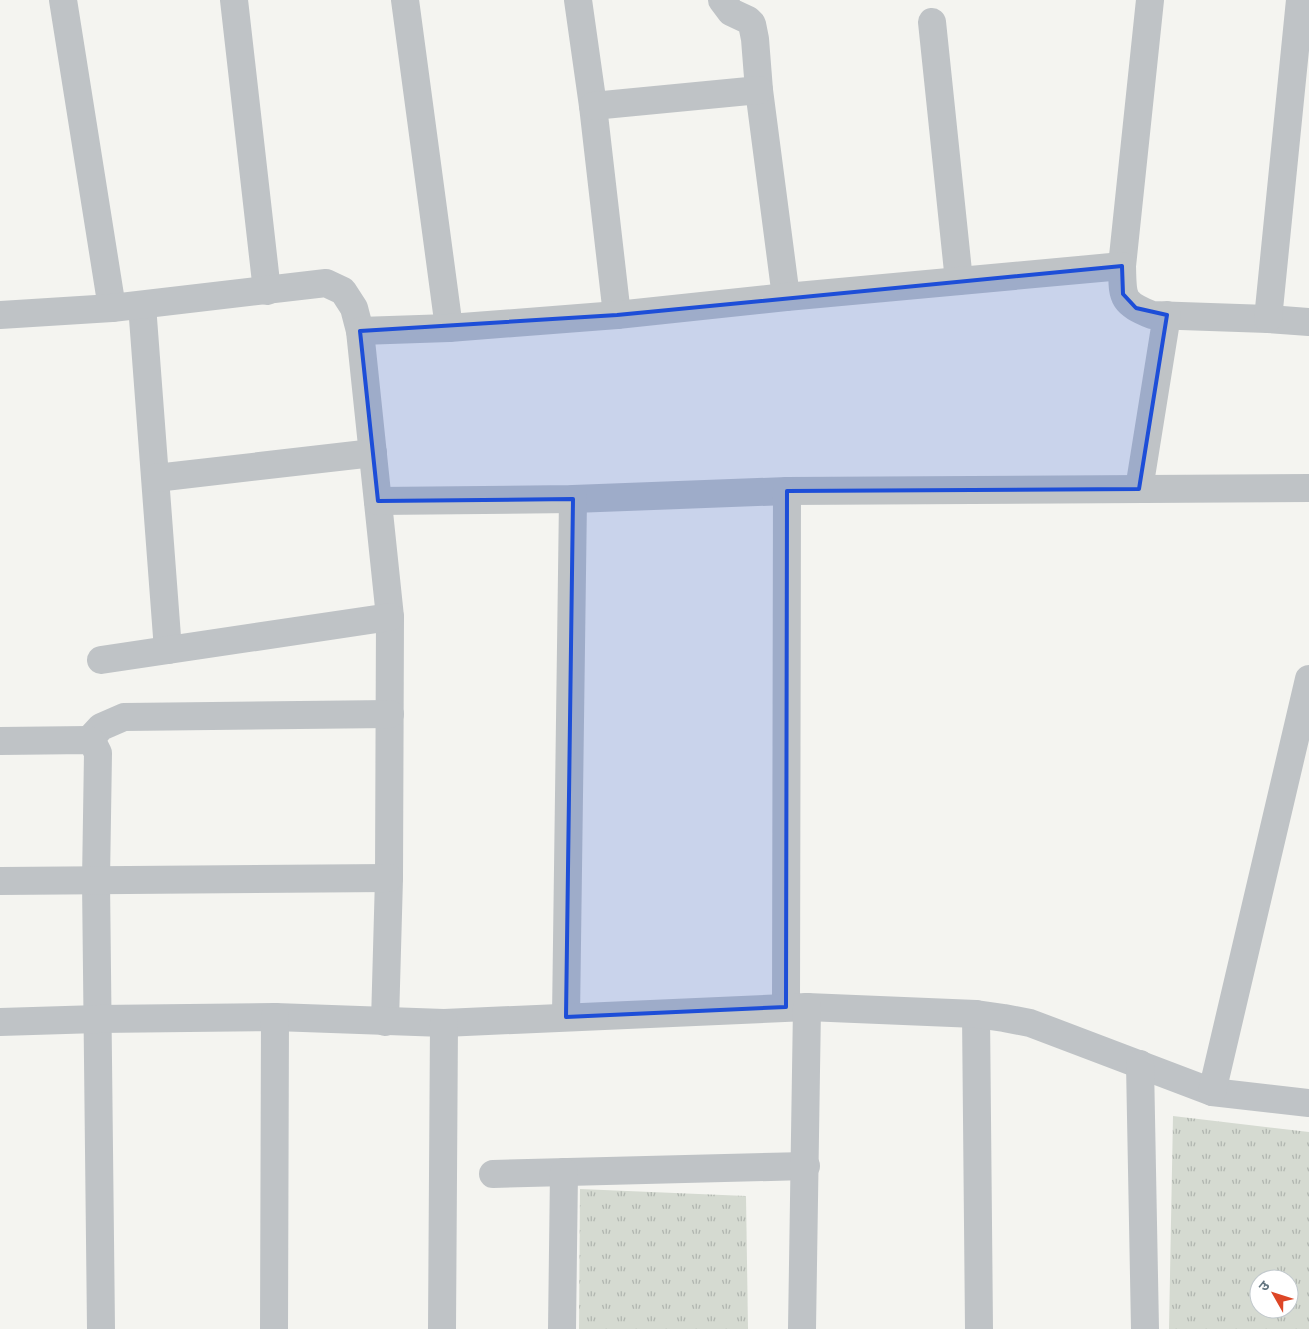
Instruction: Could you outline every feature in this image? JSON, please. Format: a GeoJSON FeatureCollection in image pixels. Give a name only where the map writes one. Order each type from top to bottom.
{"type":"FeatureCollection","features":[{"type":"Feature","properties":{"kind":"street"},"geometry":{"type":"LineString","coordinates":[[63,0],[112,308]]}},
{"type":"Feature","properties":{"kind":"street"},"geometry":{"type":"LineString","coordinates":[[234,0],[267,291]]}},
{"type":"Feature","properties":{"kind":"street"},"geometry":{"type":"LineString","coordinates":[[405,0],[449,328]]}},
{"type":"Feature","properties":{"kind":"street"},"geometry":{"type":"LineString","coordinates":[[578,0],[593,106],[617,315]]}},
{"type":"Feature","properties":{"kind":"street"},"geometry":{"type":"LineString","coordinates":[[722,0],[731,12],[746,18],[752,24],[786,297]]}},
{"type":"Feature","properties":{"kind":"street"},"geometry":{"type":"LineString","coordinates":[[1150,0],[1122,266],[1123,294],[1128,302],[1136,308],[1152,315],[1309,322]]}},
{"type":"Feature","properties":{"kind":"street"},"geometry":{"type":"LineString","coordinates":[[1268,319],[1303,42],[1300,0]]}},
{"type":"Feature","properties":{"kind":"street"},"geometry":{"type":"LineString","coordinates":[[932,22],[958,281]]}},
{"type":"Feature","properties":{"kind":"street"},"geometry":{"type":"LineString","coordinates":[[593,106],[759,90]]}},
{"type":"Feature","properties":{"kind":"street"},"geometry":{"type":"LineString","coordinates":[[360,331],[449,328],[617,315],[786,297],[1122,266]]}},
{"type":"Feature","properties":{"kind":"street"},"geometry":{"type":"LineString","coordinates":[[0,315],[142,305],[267,291],[317,283],[326,283],[343,291],[354,308],[360,331],[390,617],[389,878],[384,1022]]}},
{"type":"Feature","properties":{"kind":"street"},"geometry":{"type":"LineString","coordinates":[[142,305],[168,650]]}},
{"type":"Feature","properties":{"kind":"street"},"geometry":{"type":"LineString","coordinates":[[1139,489],[1167,315]]}},
{"type":"Feature","properties":{"kind":"street"},"geometry":{"type":"LineString","coordinates":[[156,478],[373,453]]}},
{"type":"Feature","properties":{"kind":"street"},"geometry":{"type":"LineString","coordinates":[[378,501],[573,499],[787,492],[1309,488]]}},
{"type":"Feature","properties":{"kind":"street"},"geometry":{"type":"LineString","coordinates":[[787,492],[796,1007],[806,1166],[802,1329]]}},
{"type":"Feature","properties":{"kind":"street"},"geometry":{"type":"LineString","coordinates":[[566,1017],[573,499]]}},
{"type":"Feature","properties":{"kind":"street"},"geometry":{"type":"LineString","coordinates":[[101,660],[390,617]]}},
{"type":"Feature","properties":{"kind":"street"},"geometry":{"type":"LineString","coordinates":[[1212,1092],[1309,679]]}},
{"type":"Feature","properties":{"kind":"street"},"geometry":{"type":"LineString","coordinates":[[89,740],[101,727],[124,717],[390,714]]}},
{"type":"Feature","properties":{"kind":"street"},"geometry":{"type":"LineString","coordinates":[[0,741],[89,740],[94,743],[98,753],[96,881],[101,1329]]}},
{"type":"Feature","properties":{"kind":"street"},"geometry":{"type":"LineString","coordinates":[[0,881],[389,878]]}},
{"type":"Feature","properties":{"kind":"street"},"geometry":{"type":"LineString","coordinates":[[0,1022],[275,1017],[444,1023],[796,1007],[976,1014],[1030,1023],[1212,1092],[1309,1103]]}},
{"type":"Feature","properties":{"kind":"street"},"geometry":{"type":"LineString","coordinates":[[976,1014],[978,1329]]}},
{"type":"Feature","properties":{"kind":"street"},"geometry":{"type":"LineString","coordinates":[[274,1329],[275,1017]]}},
{"type":"Feature","properties":{"kind":"street"},"geometry":{"type":"LineString","coordinates":[[442,1329],[444,1023]]}},
{"type":"Feature","properties":{"kind":"street"},"geometry":{"type":"LineString","coordinates":[[1140,1064],[1144,1329]]}},
{"type":"Feature","properties":{"kind":"street"},"geometry":{"type":"LineString","coordinates":[[493,1174],[806,1166]]}},
{"type":"Feature","properties":{"kind":"street"},"geometry":{"type":"LineString","coordinates":[[562,1329],[564,1172]]}},
{"type":"Feature","properties":{"kind":"highlighted area"},"geometry":{"type":"Polygon","coordinates":[[[1122,266],[1123,294],[1136,308],[1167,315],[1139,489],[787,491],[786,1007],[566,1017],[573,499],[378,501],[360,331],[617,315],[1122,266]]]}},
{"type":"Feature","properties":{"kind":"green space"},"geometry":{"type":"Polygon","coordinates":[[[1173,1116],[1309,1132],[1309,1329],[1169,1329],[1173,1116]]]}},
{"type":"Feature","properties":{"kind":"green space"},"geometry":{"type":"Polygon","coordinates":[[[580,1189],[746,1196],[748,1329],[579,1329],[580,1189]]]}}]}
